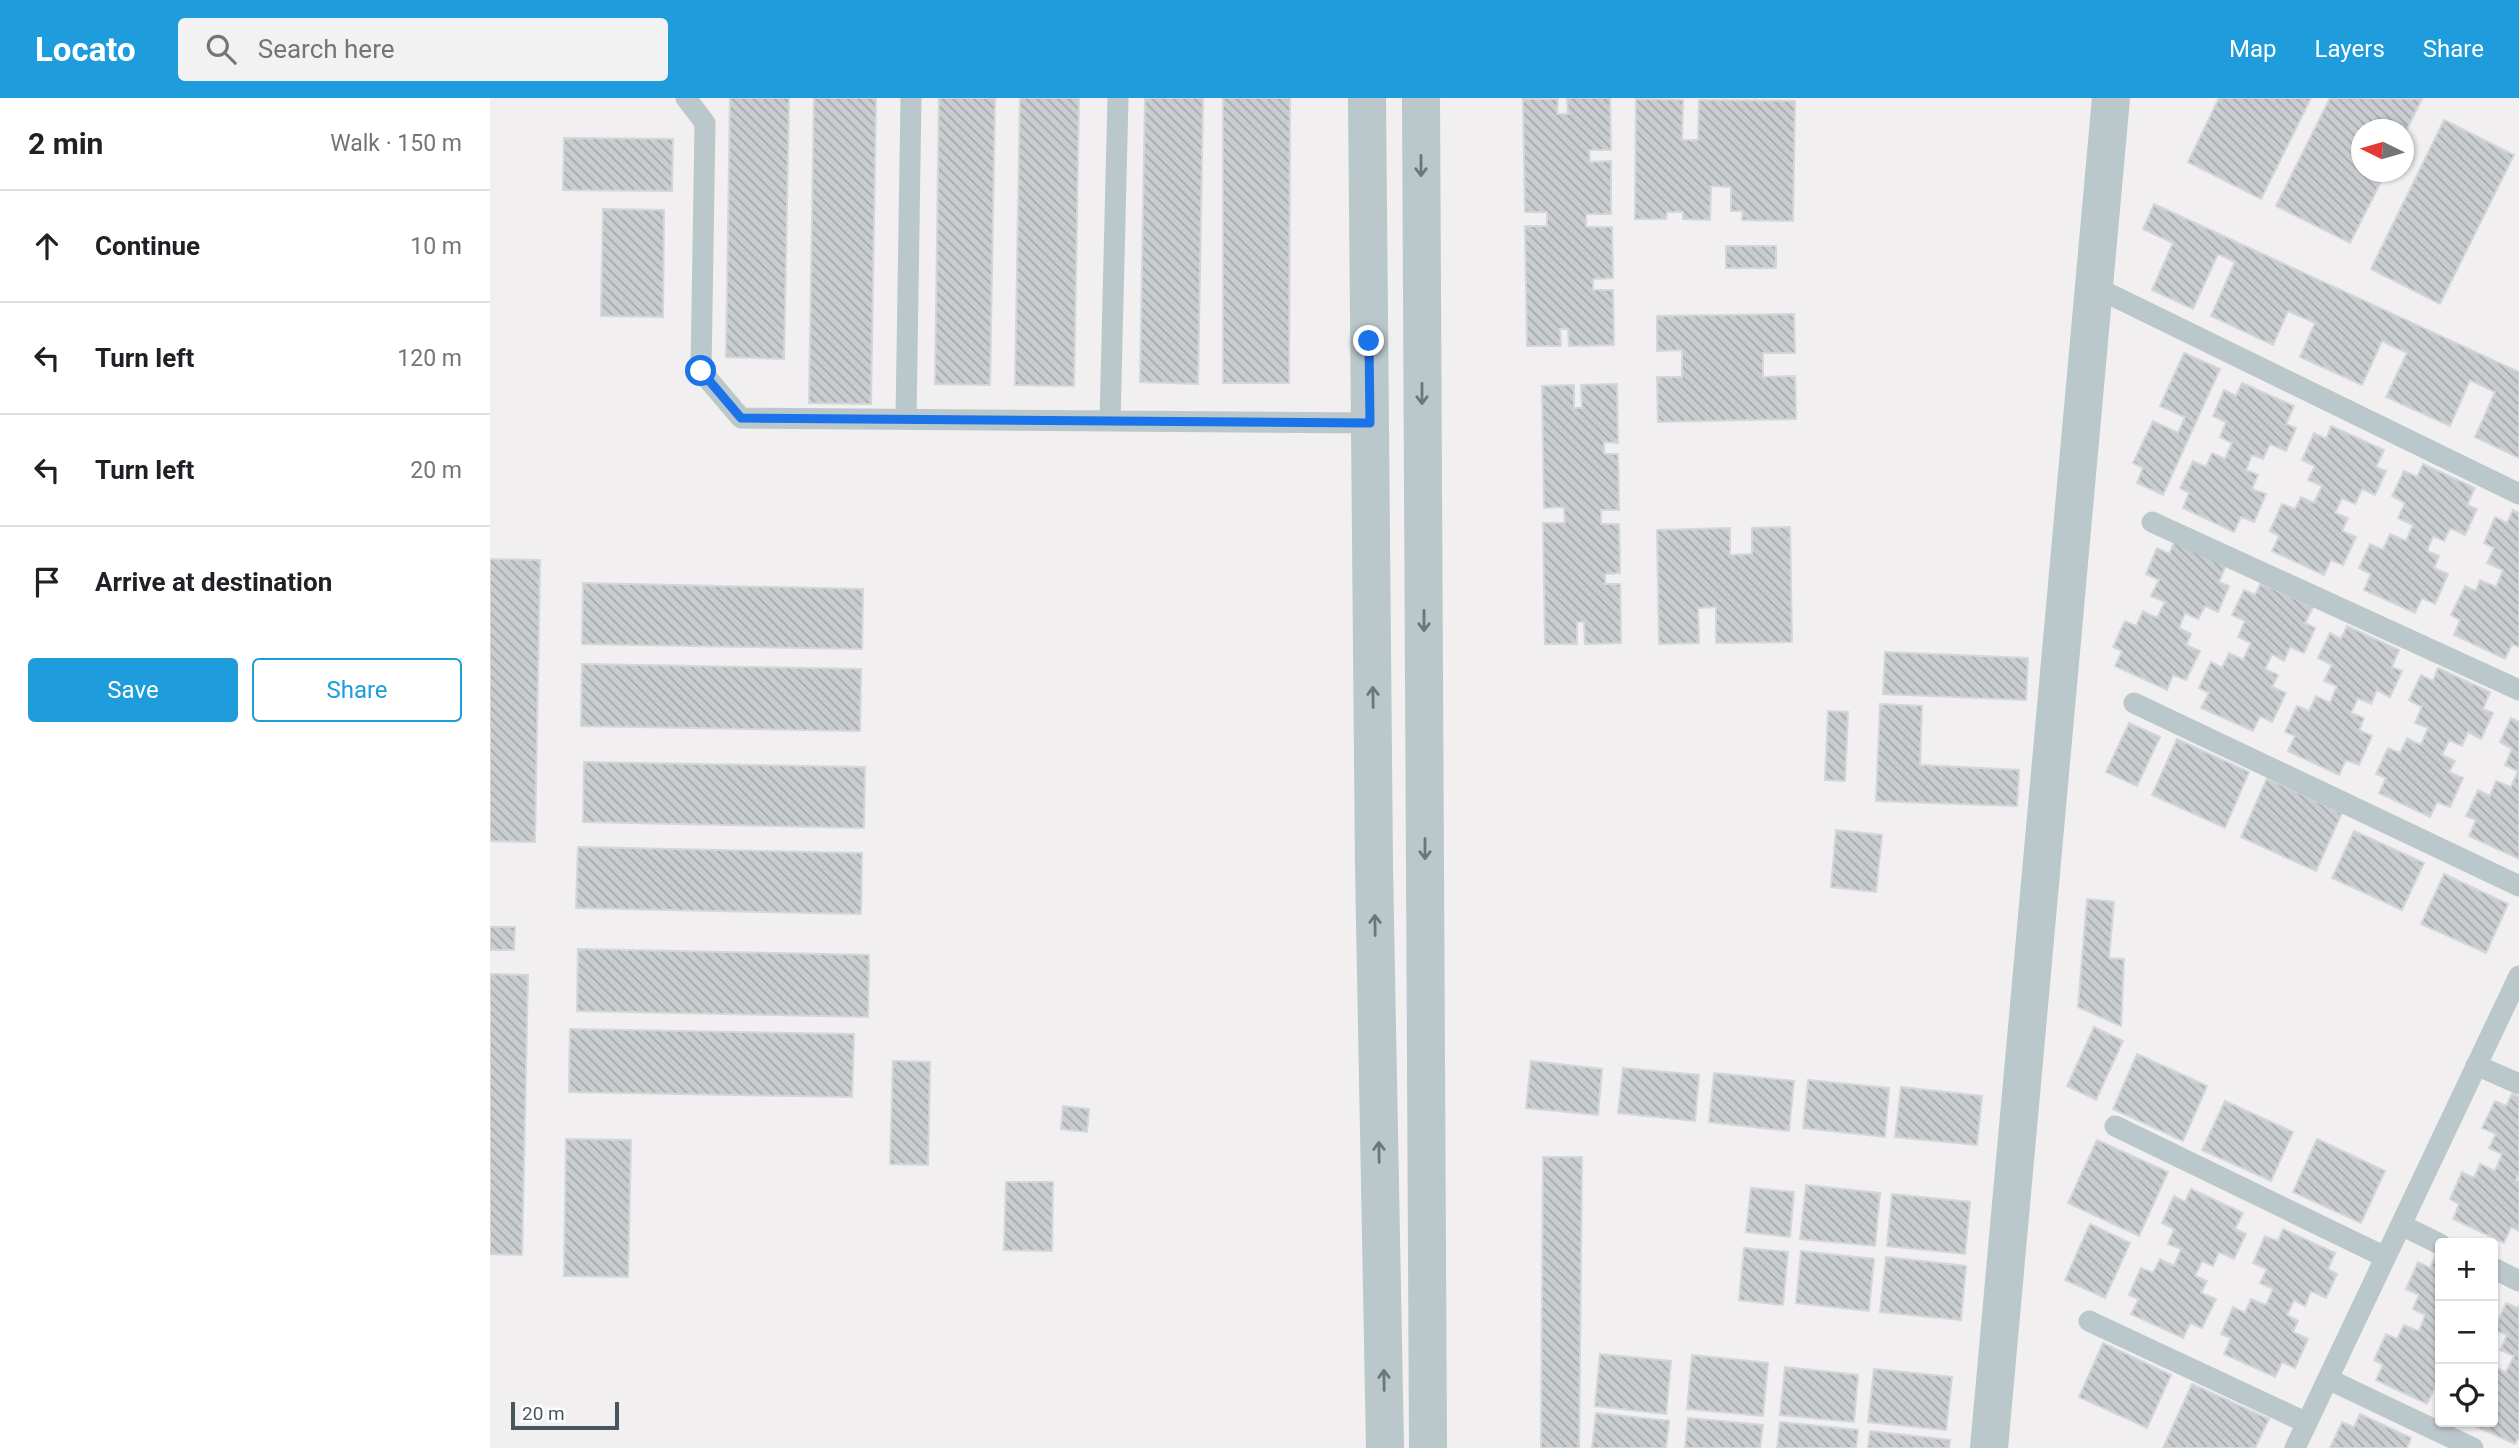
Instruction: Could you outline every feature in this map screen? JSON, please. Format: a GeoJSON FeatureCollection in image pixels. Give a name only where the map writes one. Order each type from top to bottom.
{"type":"FeatureCollection","features":[{"type":"Feature","properties":{"kind":"street"},"geometry":{"type":"LineString","coordinates":[[1367,98],[1374,880],[1385,1448]]}},
{"type":"Feature","properties":{"kind":"street"},"geometry":{"type":"LineString","coordinates":[[1421,98],[1428,1448]]}},
{"type":"Feature","properties":{"kind":"street"},"geometry":{"type":"LineString","coordinates":[[1989,1448],[2111,98]]}},
{"type":"Feature","properties":{"kind":"street"},"geometry":{"type":"LineString","coordinates":[[1369,341],[1422,340]]}},
{"type":"Feature","properties":{"kind":"lane"},"geometry":{"type":"LineString","coordinates":[[686,98],[705,123],[701,371],[741,418],[1370,423]]}},
{"type":"Feature","properties":{"kind":"lane"},"geometry":{"type":"LineString","coordinates":[[906,419],[911,98]]}},
{"type":"Feature","properties":{"kind":"lane"},"geometry":{"type":"LineString","coordinates":[[1110,421],[1118,98]]}},
{"type":"Feature","properties":{"kind":"lane"},"geometry":{"type":"LineString","coordinates":[[2093,286],[2519,494]]}},
{"type":"Feature","properties":{"kind":"lane"},"geometry":{"type":"LineString","coordinates":[[2152,522],[2519,690]]}},
{"type":"Feature","properties":{"kind":"lane"},"geometry":{"type":"LineString","coordinates":[[2134,703],[2519,886]]}},
{"type":"Feature","properties":{"kind":"lane"},"geometry":{"type":"LineString","coordinates":[[2295,1448],[2519,975]]}},
{"type":"Feature","properties":{"kind":"lane"},"geometry":{"type":"LineString","coordinates":[[2476,1065],[2519,1084]]}},
{"type":"Feature","properties":{"kind":"lane"},"geometry":{"type":"LineString","coordinates":[[2115,1126],[2385,1257]]}},
{"type":"Feature","properties":{"kind":"lane"},"geometry":{"type":"LineString","coordinates":[[2401,1225],[2435,1242]]}},
{"type":"Feature","properties":{"kind":"lane"},"geometry":{"type":"LineString","coordinates":[[2498,1270],[2519,1281]]}},
{"type":"Feature","properties":{"kind":"lane"},"geometry":{"type":"LineString","coordinates":[[2088,1321],[2307,1423]]}},
{"type":"Feature","properties":{"kind":"lane"},"geometry":{"type":"LineString","coordinates":[[2328,1379],[2473,1448]]}},
{"type":"Feature","properties":{"kind":"building"},"geometry":{"type":"Polygon","coordinates":[[[730,98],[789,98],[784,359],[726,357],[730,98]]]}},
{"type":"Feature","properties":{"kind":"building"},"geometry":{"type":"Polygon","coordinates":[[[814,98],[876,98],[871,404],[809,403],[814,98]]]}},
{"type":"Feature","properties":{"kind":"building"},"geometry":{"type":"Polygon","coordinates":[[[939,98],[995,98],[990,385],[935,384],[939,98]]]}},
{"type":"Feature","properties":{"kind":"building"},"geometry":{"type":"Polygon","coordinates":[[[1020,98],[1079,98],[1074,386],[1015,385],[1020,98]]]}},
{"type":"Feature","properties":{"kind":"building"},"geometry":{"type":"Polygon","coordinates":[[[1145,98],[1203,98],[1198,384],[1140,382],[1145,98]]]}},
{"type":"Feature","properties":{"kind":"building"},"geometry":{"type":"Polygon","coordinates":[[[1223,98],[1290,98],[1289,383],[1223,383],[1223,98]]]}},
{"type":"Feature","properties":{"kind":"building"},"geometry":{"type":"Polygon","coordinates":[[[1567,98],[1610,98],[1611,150],[1589,150],[1590,162],[1611,161],[1611,214],[1586,214],[1586,227],[1612,227],[1613,278],[1593,279],[1593,290],[1613,290],[1614,345],[1569,346],[1568,329],[1560,329],[1561,346],[1527,346],[1525,226],[1547,226],[1547,212],[1525,212],[1523,99],[1558,99],[1557,114],[1568,114],[1567,98]]]}},
{"type":"Feature","properties":{"kind":"building"},"geometry":{"type":"Polygon","coordinates":[[[2219,98],[2311,98],[2261,199],[2188,162],[2219,98]]]}},
{"type":"Feature","properties":{"kind":"building"},"geometry":{"type":"Polygon","coordinates":[[[2330,98],[2422,99],[2412,119],[2351,119],[2351,182],[2381,182],[2350,243],[2276,206],[2330,98]]]}},
{"type":"Feature","properties":{"kind":"building"},"geometry":{"type":"Polygon","coordinates":[[[1636,99],[1683,100],[1682,140],[1698,140],[1699,100],[1795,101],[1793,221],[1742,220],[1743,211],[1731,211],[1731,187],[1711,186],[1710,220],[1683,219],[1683,212],[1667,212],[1666,219],[1635,219],[1636,99]]]}},
{"type":"Feature","properties":{"kind":"building"},"geometry":{"type":"Polygon","coordinates":[[[2444,120],[2514,155],[2440,304],[2371,269],[2444,120]]]}},
{"type":"Feature","properties":{"kind":"building"},"geometry":{"type":"Polygon","coordinates":[[[564,138],[673,139],[672,191],[563,190],[564,138]]]}},
{"type":"Feature","properties":{"kind":"building"},"geometry":{"type":"Polygon","coordinates":[[[2154,204],[2519,372],[2519,458],[2475,437],[2495,392],[2470,380],[2450,426],[2386,397],[2407,353],[2382,341],[2362,385],[2300,357],[2315,323],[2288,311],[2273,345],[2211,316],[2235,262],[2218,254],[2193,309],[2152,290],[2173,243],[2143,229],[2154,204]]]}},
{"type":"Feature","properties":{"kind":"building"},"geometry":{"type":"Polygon","coordinates":[[[603,209],[664,210],[663,317],[601,316],[603,209]]]}},
{"type":"Feature","properties":{"kind":"building"},"geometry":{"type":"Polygon","coordinates":[[[1726,246],[1776,246],[1776,268],[1726,268],[1726,246]]]}},
{"type":"Feature","properties":{"kind":"building"},"geometry":{"type":"Polygon","coordinates":[[[1794,314],[1795,353],[1763,353],[1763,377],[1795,376],[1796,419],[1658,422],[1657,377],[1682,377],[1682,350],[1657,351],[1657,316],[1794,314]]]}},
{"type":"Feature","properties":{"kind":"building"},"geometry":{"type":"Polygon","coordinates":[[[2184,353],[2220,369],[2163,495],[2137,483],[2143,468],[2133,463],[2153,421],[2178,433],[2185,417],[2160,406],[2184,353]]]}},
{"type":"Feature","properties":{"kind":"building"},"geometry":{"type":"Polygon","coordinates":[[[2242,383],[2294,406],[2286,424],[2296,428],[2286,451],[2270,444],[2263,459],[2252,455],[2246,470],[2258,475],[2252,489],[2266,494],[2254,522],[2241,517],[2234,532],[2183,508],[2189,493],[2180,488],[2193,461],[2206,467],[2212,453],[2225,459],[2232,443],[2220,437],[2226,422],[2213,416],[2224,390],[2236,396],[2242,383]]]}},
{"type":"Feature","properties":{"kind":"building"},"geometry":{"type":"Polygon","coordinates":[[[1617,384],[1618,443],[1604,442],[1604,454],[1618,454],[1619,510],[1601,510],[1601,524],[1619,524],[1620,573],[1605,574],[1605,584],[1620,584],[1621,643],[1585,644],[1584,622],[1577,622],[1577,644],[1545,644],[1543,523],[1565,523],[1564,507],[1544,508],[1542,386],[1574,385],[1574,408],[1582,408],[1581,385],[1617,384]]]}},
{"type":"Feature","properties":{"kind":"building"},"geometry":{"type":"Polygon","coordinates":[[[2331,426],[2384,450],[2376,467],[2386,471],[2375,495],[2362,489],[2355,504],[2342,498],[2335,513],[2348,518],[2342,531],[2356,537],[2343,565],[2331,560],[2324,575],[2272,551],[2279,536],[2270,531],[2282,504],[2295,509],[2301,497],[2314,503],[2322,486],[2308,480],[2315,466],[2302,460],[2314,433],[2326,439],[2331,426]]]}},
{"type":"Feature","properties":{"kind":"building"},"geometry":{"type":"Polygon","coordinates":[[[2423,464],[2475,488],[2467,505],[2477,509],[2465,535],[2450,528],[2444,541],[2433,536],[2427,551],[2439,556],[2434,568],[2448,574],[2435,604],[2422,598],[2415,613],[2364,590],[2371,574],[2359,568],[2370,544],[2383,550],[2390,534],[2406,541],[2413,525],[2398,518],[2405,503],[2392,496],[2404,471],[2417,477],[2423,464]]]}},
{"type":"Feature","properties":{"kind":"building"},"geometry":{"type":"Polygon","coordinates":[[[2513,510],[2519,513],[2519,647],[2512,644],[2505,659],[2454,635],[2460,620],[2451,615],[2465,586],[2476,591],[2480,580],[2496,587],[2503,570],[2487,563],[2494,548],[2484,543],[2495,517],[2507,523],[2513,510]]]}},
{"type":"Feature","properties":{"kind":"building"},"geometry":{"type":"Polygon","coordinates":[[[1790,527],[1792,642],[1716,643],[1716,607],[1698,608],[1699,643],[1659,644],[1657,530],[1730,528],[1730,555],[1752,554],[1752,528],[1790,527]]]}},
{"type":"Feature","properties":{"kind":"building"},"geometry":{"type":"Polygon","coordinates":[[[2175,541],[2226,565],[2219,582],[2229,586],[2218,612],[2205,606],[2198,619],[2185,613],[2179,628],[2191,634],[2186,645],[2200,651],[2186,680],[2173,675],[2167,690],[2115,666],[2122,651],[2113,647],[2125,621],[2136,626],[2143,611],[2157,618],[2165,602],[2151,596],[2159,580],[2146,574],[2157,548],[2169,554],[2175,541]]]}},
{"type":"Feature","properties":{"kind":"building"},"geometry":{"type":"Polygon","coordinates":[[[490,559],[540,560],[535,842],[490,841],[490,559]]]}},
{"type":"Feature","properties":{"kind":"building"},"geometry":{"type":"Polygon","coordinates":[[[583,583],[863,589],[862,649],[582,644],[583,583]]]}},
{"type":"Feature","properties":{"kind":"building"},"geometry":{"type":"Polygon","coordinates":[[[2261,583],[2313,607],[2305,623],[2315,628],[2304,653],[2290,647],[2284,661],[2272,654],[2265,669],[2278,675],[2272,687],[2286,693],[2272,722],[2260,716],[2253,731],[2201,708],[2209,693],[2199,688],[2211,662],[2222,668],[2229,653],[2243,660],[2251,643],[2238,637],[2245,621],[2232,615],[2244,590],[2255,595],[2261,583]]]}},
{"type":"Feature","properties":{"kind":"building"},"geometry":{"type":"Polygon","coordinates":[[[2347,626],[2399,650],[2392,667],[2402,671],[2390,697],[2377,690],[2371,704],[2358,698],[2351,713],[2364,718],[2359,730],[2372,736],[2359,765],[2346,760],[2339,775],[2288,751],[2295,736],[2285,732],[2297,706],[2309,711],[2316,696],[2330,703],[2337,686],[2324,681],[2332,665],[2318,658],[2330,633],[2341,639],[2347,626]]]}},
{"type":"Feature","properties":{"kind":"building"},"geometry":{"type":"Polygon","coordinates":[[[1885,652],[2028,658],[2026,700],[1883,694],[1885,652]]]}},
{"type":"Feature","properties":{"kind":"building"},"geometry":{"type":"Polygon","coordinates":[[[582,664],[861,669],[860,731],[581,726],[582,664]]]}},
{"type":"Feature","properties":{"kind":"building"},"geometry":{"type":"Polygon","coordinates":[[[2438,668],[2490,692],[2483,709],[2493,713],[2481,739],[2468,732],[2462,746],[2449,740],[2442,755],[2455,761],[2449,772],[2463,778],[2450,807],[2437,802],[2430,817],[2379,793],[2386,778],[2376,774],[2388,748],[2400,753],[2407,738],[2421,745],[2428,728],[2415,723],[2422,707],[2409,700],[2421,675],[2433,681],[2438,668]]]}},
{"type":"Feature","properties":{"kind":"building"},"geometry":{"type":"Polygon","coordinates":[[[1880,704],[1922,706],[1920,765],[2019,770],[2017,806],[1876,801],[1880,704]]]}},
{"type":"Feature","properties":{"kind":"building"},"geometry":{"type":"Polygon","coordinates":[[[1828,711],[1848,712],[1845,781],[1825,780],[1828,711]]]}},
{"type":"Feature","properties":{"kind":"building"},"geometry":{"type":"Polygon","coordinates":[[[2511,718],[2519,722],[2519,859],[2469,836],[2476,820],[2466,816],[2478,790],[2490,796],[2496,781],[2511,787],[2518,771],[2505,765],[2512,749],[2500,742],[2511,718]]]}},
{"type":"Feature","properties":{"kind":"building"},"geometry":{"type":"Polygon","coordinates":[[[2129,723],[2160,737],[2137,786],[2106,772],[2129,723]]]}},
{"type":"Feature","properties":{"kind":"building"},"geometry":{"type":"Polygon","coordinates":[[[2177,739],[2249,772],[2225,828],[2152,795],[2177,739]]]}},
{"type":"Feature","properties":{"kind":"building"},"geometry":{"type":"Polygon","coordinates":[[[584,762],[865,767],[864,828],[583,822],[584,762]]]}},
{"type":"Feature","properties":{"kind":"building"},"geometry":{"type":"Polygon","coordinates":[[[2267,778],[2342,813],[2316,871],[2241,837],[2267,778]]]}},
{"type":"Feature","properties":{"kind":"building"},"geometry":{"type":"Polygon","coordinates":[[[1836,830],[1882,835],[1876,892],[1831,887],[1836,830]]]}},
{"type":"Feature","properties":{"kind":"building"},"geometry":{"type":"Polygon","coordinates":[[[2354,831],[2424,863],[2402,910],[2332,878],[2354,831]]]}},
{"type":"Feature","properties":{"kind":"building"},"geometry":{"type":"Polygon","coordinates":[[[578,847],[862,853],[861,914],[576,908],[578,847]]]}},
{"type":"Feature","properties":{"kind":"building"},"geometry":{"type":"Polygon","coordinates":[[[2444,874],[2508,904],[2486,953],[2421,924],[2444,874]]]}},
{"type":"Feature","properties":{"kind":"building"},"geometry":{"type":"Polygon","coordinates":[[[2087,899],[2114,902],[2109,958],[2124,959],[2121,1026],[2078,1007],[2087,899]]]}},
{"type":"Feature","properties":{"kind":"building"},"geometry":{"type":"Polygon","coordinates":[[[490,927],[515,927],[514,950],[490,950],[490,927]]]}},
{"type":"Feature","properties":{"kind":"building"},"geometry":{"type":"Polygon","coordinates":[[[578,949],[869,955],[868,1017],[577,1011],[578,949]]]}},
{"type":"Feature","properties":{"kind":"building"},"geometry":{"type":"Polygon","coordinates":[[[490,974],[528,975],[522,1255],[490,1254],[490,974]]]}},
{"type":"Feature","properties":{"kind":"building"},"geometry":{"type":"Polygon","coordinates":[[[2094,1027],[2123,1041],[2096,1100],[2067,1086],[2094,1027]]]}},
{"type":"Feature","properties":{"kind":"building"},"geometry":{"type":"Polygon","coordinates":[[[570,1029],[854,1034],[852,1097],[569,1092],[570,1029]]]}},
{"type":"Feature","properties":{"kind":"building"},"geometry":{"type":"Polygon","coordinates":[[[2137,1054],[2207,1086],[2183,1141],[2113,1109],[2137,1054]]]}},
{"type":"Feature","properties":{"kind":"building"},"geometry":{"type":"Polygon","coordinates":[[[893,1061],[930,1062],[928,1165],[890,1164],[893,1061]]]}},
{"type":"Feature","properties":{"kind":"building"},"geometry":{"type":"Polygon","coordinates":[[[1531,1061],[1602,1069],[1598,1115],[1526,1108],[1531,1061]]]}},
{"type":"Feature","properties":{"kind":"building"},"geometry":{"type":"Polygon","coordinates":[[[1623,1068],[1699,1075],[1695,1121],[1618,1113],[1623,1068]]]}},
{"type":"Feature","properties":{"kind":"building"},"geometry":{"type":"Polygon","coordinates":[[[1714,1073],[1794,1081],[1789,1131],[1709,1122],[1714,1073]]]}},
{"type":"Feature","properties":{"kind":"building"},"geometry":{"type":"Polygon","coordinates":[[[1808,1080],[1889,1088],[1885,1137],[1803,1128],[1808,1080]]]}},
{"type":"Feature","properties":{"kind":"building"},"geometry":{"type":"Polygon","coordinates":[[[1901,1087],[1982,1096],[1977,1145],[1895,1137],[1901,1087]]]}},
{"type":"Feature","properties":{"kind":"building"},"geometry":{"type":"Polygon","coordinates":[[[2512,1094],[2519,1097],[2519,1174],[2516,1180],[2519,1182],[2519,1231],[2511,1227],[2504,1243],[2453,1219],[2459,1204],[2450,1199],[2462,1172],[2474,1178],[2480,1164],[2495,1171],[2502,1154],[2489,1148],[2496,1134],[2482,1128],[2495,1101],[2506,1106],[2512,1094]]]}},
{"type":"Feature","properties":{"kind":"building"},"geometry":{"type":"Polygon","coordinates":[[[2225,1101],[2293,1132],[2271,1181],[2202,1150],[2225,1101]]]}},
{"type":"Feature","properties":{"kind":"building"},"geometry":{"type":"Polygon","coordinates":[[[1063,1106],[1089,1109],[1087,1132],[1061,1129],[1063,1106]]]}},
{"type":"Feature","properties":{"kind":"building"},"geometry":{"type":"Polygon","coordinates":[[[566,1139],[631,1140],[628,1277],[564,1276],[566,1139]]]}},
{"type":"Feature","properties":{"kind":"building"},"geometry":{"type":"Polygon","coordinates":[[[2317,1139],[2385,1171],[2361,1223],[2293,1192],[2317,1139]]]}},
{"type":"Feature","properties":{"kind":"building"},"geometry":{"type":"Polygon","coordinates":[[[2097,1140],[2168,1172],[2139,1236],[2068,1203],[2097,1140]]]}},
{"type":"Feature","properties":{"kind":"building"},"geometry":{"type":"Polygon","coordinates":[[[1543,1157],[1582,1157],[1579,1448],[1541,1448],[1543,1157]]]}},
{"type":"Feature","properties":{"kind":"building"},"geometry":{"type":"Polygon","coordinates":[[[1006,1182],[1053,1182],[1052,1251],[1004,1250],[1006,1182]]]}},
{"type":"Feature","properties":{"kind":"building"},"geometry":{"type":"Polygon","coordinates":[[[1806,1185],[1880,1193],[1875,1246],[1800,1239],[1806,1185]]]}},
{"type":"Feature","properties":{"kind":"building"},"geometry":{"type":"Polygon","coordinates":[[[1751,1188],[1794,1192],[1790,1237],[1746,1232],[1751,1188]]]}},
{"type":"Feature","properties":{"kind":"building"},"geometry":{"type":"Polygon","coordinates":[[[2191,1189],[2243,1213],[2235,1229],[2246,1234],[2234,1259],[2219,1252],[2213,1266],[2202,1261],[2195,1276],[2207,1281],[2201,1293],[2216,1299],[2202,1328],[2190,1323],[2183,1338],[2131,1314],[2139,1299],[2129,1295],[2141,1268],[2153,1273],[2160,1259],[2174,1266],[2181,1249],[2168,1244],[2174,1229],[2162,1223],[2174,1196],[2185,1202],[2191,1189]]]}},
{"type":"Feature","properties":{"kind":"building"},"geometry":{"type":"Polygon","coordinates":[[[1892,1194],[1970,1202],[1965,1254],[1887,1246],[1892,1194]]]}},
{"type":"Feature","properties":{"kind":"building"},"geometry":{"type":"Polygon","coordinates":[[[2090,1224],[2130,1243],[2105,1298],[2065,1280],[2090,1224]]]}},
{"type":"Feature","properties":{"kind":"building"},"geometry":{"type":"Polygon","coordinates":[[[2283,1229],[2335,1253],[2328,1269],[2337,1274],[2326,1298],[2311,1291],[2305,1306],[2294,1300],[2287,1315],[2298,1321],[2293,1332],[2308,1339],[2295,1368],[2282,1362],[2275,1377],[2224,1354],[2231,1338],[2221,1334],[2233,1307],[2245,1313],[2251,1299],[2266,1305],[2273,1289],[2260,1283],[2267,1269],[2253,1263],[2265,1236],[2278,1241],[2283,1229]]]}},
{"type":"Feature","properties":{"kind":"building"},"geometry":{"type":"Polygon","coordinates":[[[1744,1248],[1788,1252],[1783,1305],[1739,1300],[1744,1248]]]}},
{"type":"Feature","properties":{"kind":"building"},"geometry":{"type":"Polygon","coordinates":[[[1801,1251],[1874,1259],[1869,1311],[1796,1303],[1801,1251]]]}},
{"type":"Feature","properties":{"kind":"building"},"geometry":{"type":"Polygon","coordinates":[[[1886,1257],[1966,1266],[1961,1320],[1880,1312],[1886,1257]]]}},
{"type":"Feature","properties":{"kind":"building"},"geometry":{"type":"Polygon","coordinates":[[[2435,1257],[2435,1388],[2427,1404],[2376,1380],[2383,1365],[2374,1360],[2386,1334],[2397,1339],[2404,1325],[2419,1331],[2425,1315],[2413,1309],[2419,1295],[2406,1289],[2418,1262],[2430,1268],[2435,1257]]]}},
{"type":"Feature","properties":{"kind":"building"},"geometry":{"type":"Polygon","coordinates":[[[2506,1303],[2518,1308],[2519,1305],[2519,1436],[2515,1444],[2477,1427],[2498,1427],[2498,1368],[2506,1372],[2514,1356],[2500,1350],[2507,1335],[2498,1332],[2498,1321],[2506,1303]]]}},
{"type":"Feature","properties":{"kind":"building"},"geometry":{"type":"Polygon","coordinates":[[[2103,1343],[2171,1375],[2147,1428],[2079,1397],[2103,1343]]]}},
{"type":"Feature","properties":{"kind":"building"},"geometry":{"type":"Polygon","coordinates":[[[1600,1354],[1671,1361],[1666,1414],[1595,1406],[1600,1354]]]}},
{"type":"Feature","properties":{"kind":"building"},"geometry":{"type":"Polygon","coordinates":[[[1692,1355],[1768,1363],[1763,1416],[1687,1409],[1692,1355]]]}},
{"type":"Feature","properties":{"kind":"building"},"geometry":{"type":"Polygon","coordinates":[[[1785,1367],[1858,1375],[1854,1422],[1780,1415],[1785,1367]]]}},
{"type":"Feature","properties":{"kind":"building"},"geometry":{"type":"Polygon","coordinates":[[[1874,1369],[1952,1377],[1946,1430],[1868,1422],[1874,1369]]]}},
{"type":"Feature","properties":{"kind":"building"},"geometry":{"type":"Polygon","coordinates":[[[2192,1384],[2269,1419],[2255,1448],[2163,1448],[2192,1384]]]}},
{"type":"Feature","properties":{"kind":"building"},"geometry":{"type":"Polygon","coordinates":[[[1596,1413],[1669,1421],[1666,1448],[1592,1448],[1596,1413]]]}},
{"type":"Feature","properties":{"kind":"building"},"geometry":{"type":"Polygon","coordinates":[[[2360,1414],[2411,1438],[2407,1448],[2330,1448],[2342,1422],[2354,1427],[2360,1414]]]}},
{"type":"Feature","properties":{"kind":"building"},"geometry":{"type":"Polygon","coordinates":[[[1688,1418],[1763,1425],[1760,1448],[1685,1448],[1688,1418]]]}},
{"type":"Feature","properties":{"kind":"building"},"geometry":{"type":"Polygon","coordinates":[[[1780,1422],[1858,1430],[1856,1448],[1777,1448],[1780,1422]]]}},
{"type":"Feature","properties":{"kind":"building"},"geometry":{"type":"Polygon","coordinates":[[[1870,1431],[1950,1440],[1949,1448],[1868,1448],[1870,1431]]]}},
{"type":"Feature","properties":{"kind":"route"},"geometry":{"type":"LineString","coordinates":[[701,371],[741,418],[1370,423],[1369,341]]}}]}
